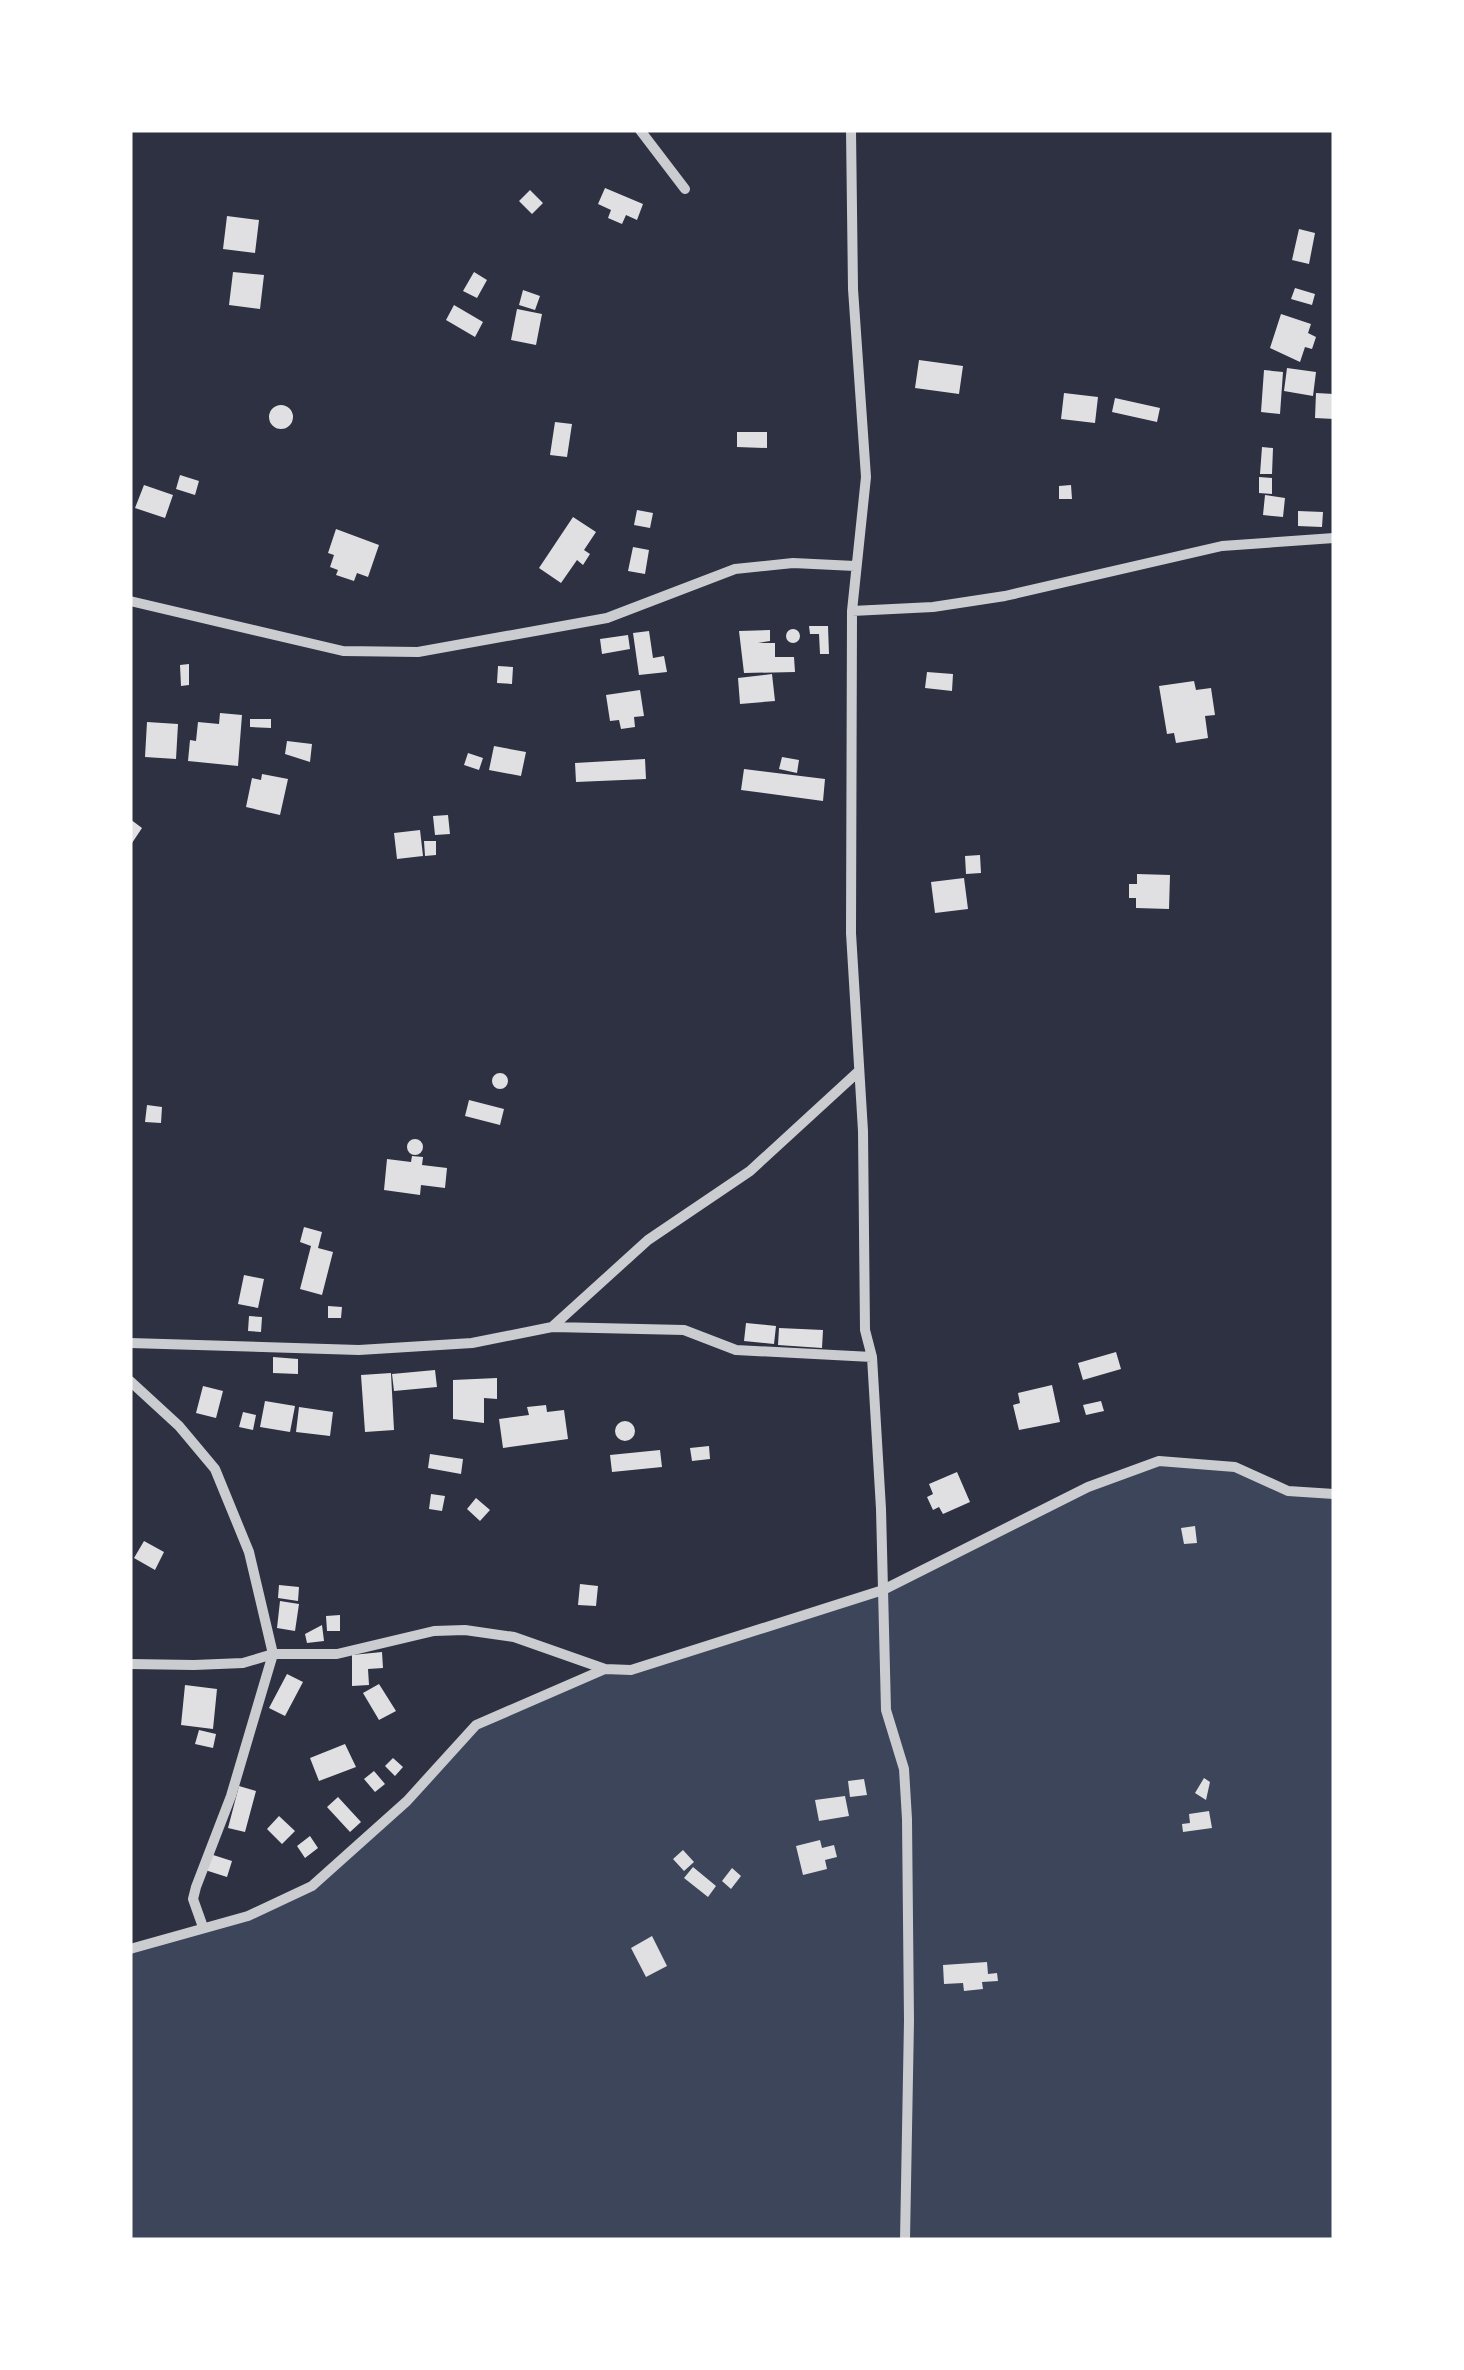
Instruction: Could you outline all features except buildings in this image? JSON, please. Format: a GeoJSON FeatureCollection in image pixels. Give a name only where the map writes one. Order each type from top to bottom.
{"type":"FeatureCollection","features":[{"type":"Feature","properties":{"kind":"street"},"geometry":{"type":"LineString","coordinates":[[640,130],[685,189]]}},
{"type":"Feature","properties":{"kind":"street"},"geometry":{"type":"LineString","coordinates":[[851,130],[852,289],[866,478],[852,611],[851,933],[886,1710],[904,1769],[907,1820],[905,2240]]}},
{"type":"Feature","properties":{"kind":"street"},"geometry":{"type":"LineString","coordinates":[[852,611],[933,608],[1006,596],[1222,546],[1334,538]]}},
{"type":"Feature","properties":{"kind":"street"},"geometry":{"type":"LineString","coordinates":[[130,601],[343,651],[418,652],[606,618],[735,569],[793,564],[855,566]]}},
{"type":"Feature","properties":{"kind":"street"},"geometry":{"type":"LineString","coordinates":[[552,1327],[648,1240],[750,1171],[859,1071]]}},
{"type":"Feature","properties":{"kind":"street"},"geometry":{"type":"LineString","coordinates":[[130,1343],[359,1350],[472,1343],[552,1327],[684,1330],[736,1350],[872,1357]]}},
{"type":"Feature","properties":{"kind":"street"},"geometry":{"type":"LineString","coordinates":[[130,1382],[179,1426],[216,1469],[249,1552],[273,1654],[232,1796],[196,1887],[193,1899],[203,1927]]}},
{"type":"Feature","properties":{"kind":"street"},"geometry":{"type":"LineString","coordinates":[[130,1664],[243,1662],[273,1654],[337,1654],[434,1631],[464,1630],[514,1637],[605,1669],[632,1670],[883,1590],[1088,1487],[1159,1462],[1235,1467],[1288,1491],[1334,1494]]}},
{"type":"Feature","properties":{"kind":"street"},"geometry":{"type":"LineString","coordinates":[[130,1948],[248,1916],[312,1886],[407,1802],[476,1725],[605,1669]]}},
{"type":"Feature","properties":{"kind":"shaded area"},"geometry":{"type":"Polygon","coordinates":[[[1159,1461],[1235,1467],[1288,1491],[1334,1494],[1334,2240],[130,2240],[130,1949],[248,1916],[331,1873],[476,1725],[605,1669],[624,1670],[883,1590],[1040,1512],[1159,1461]]]}}]}
